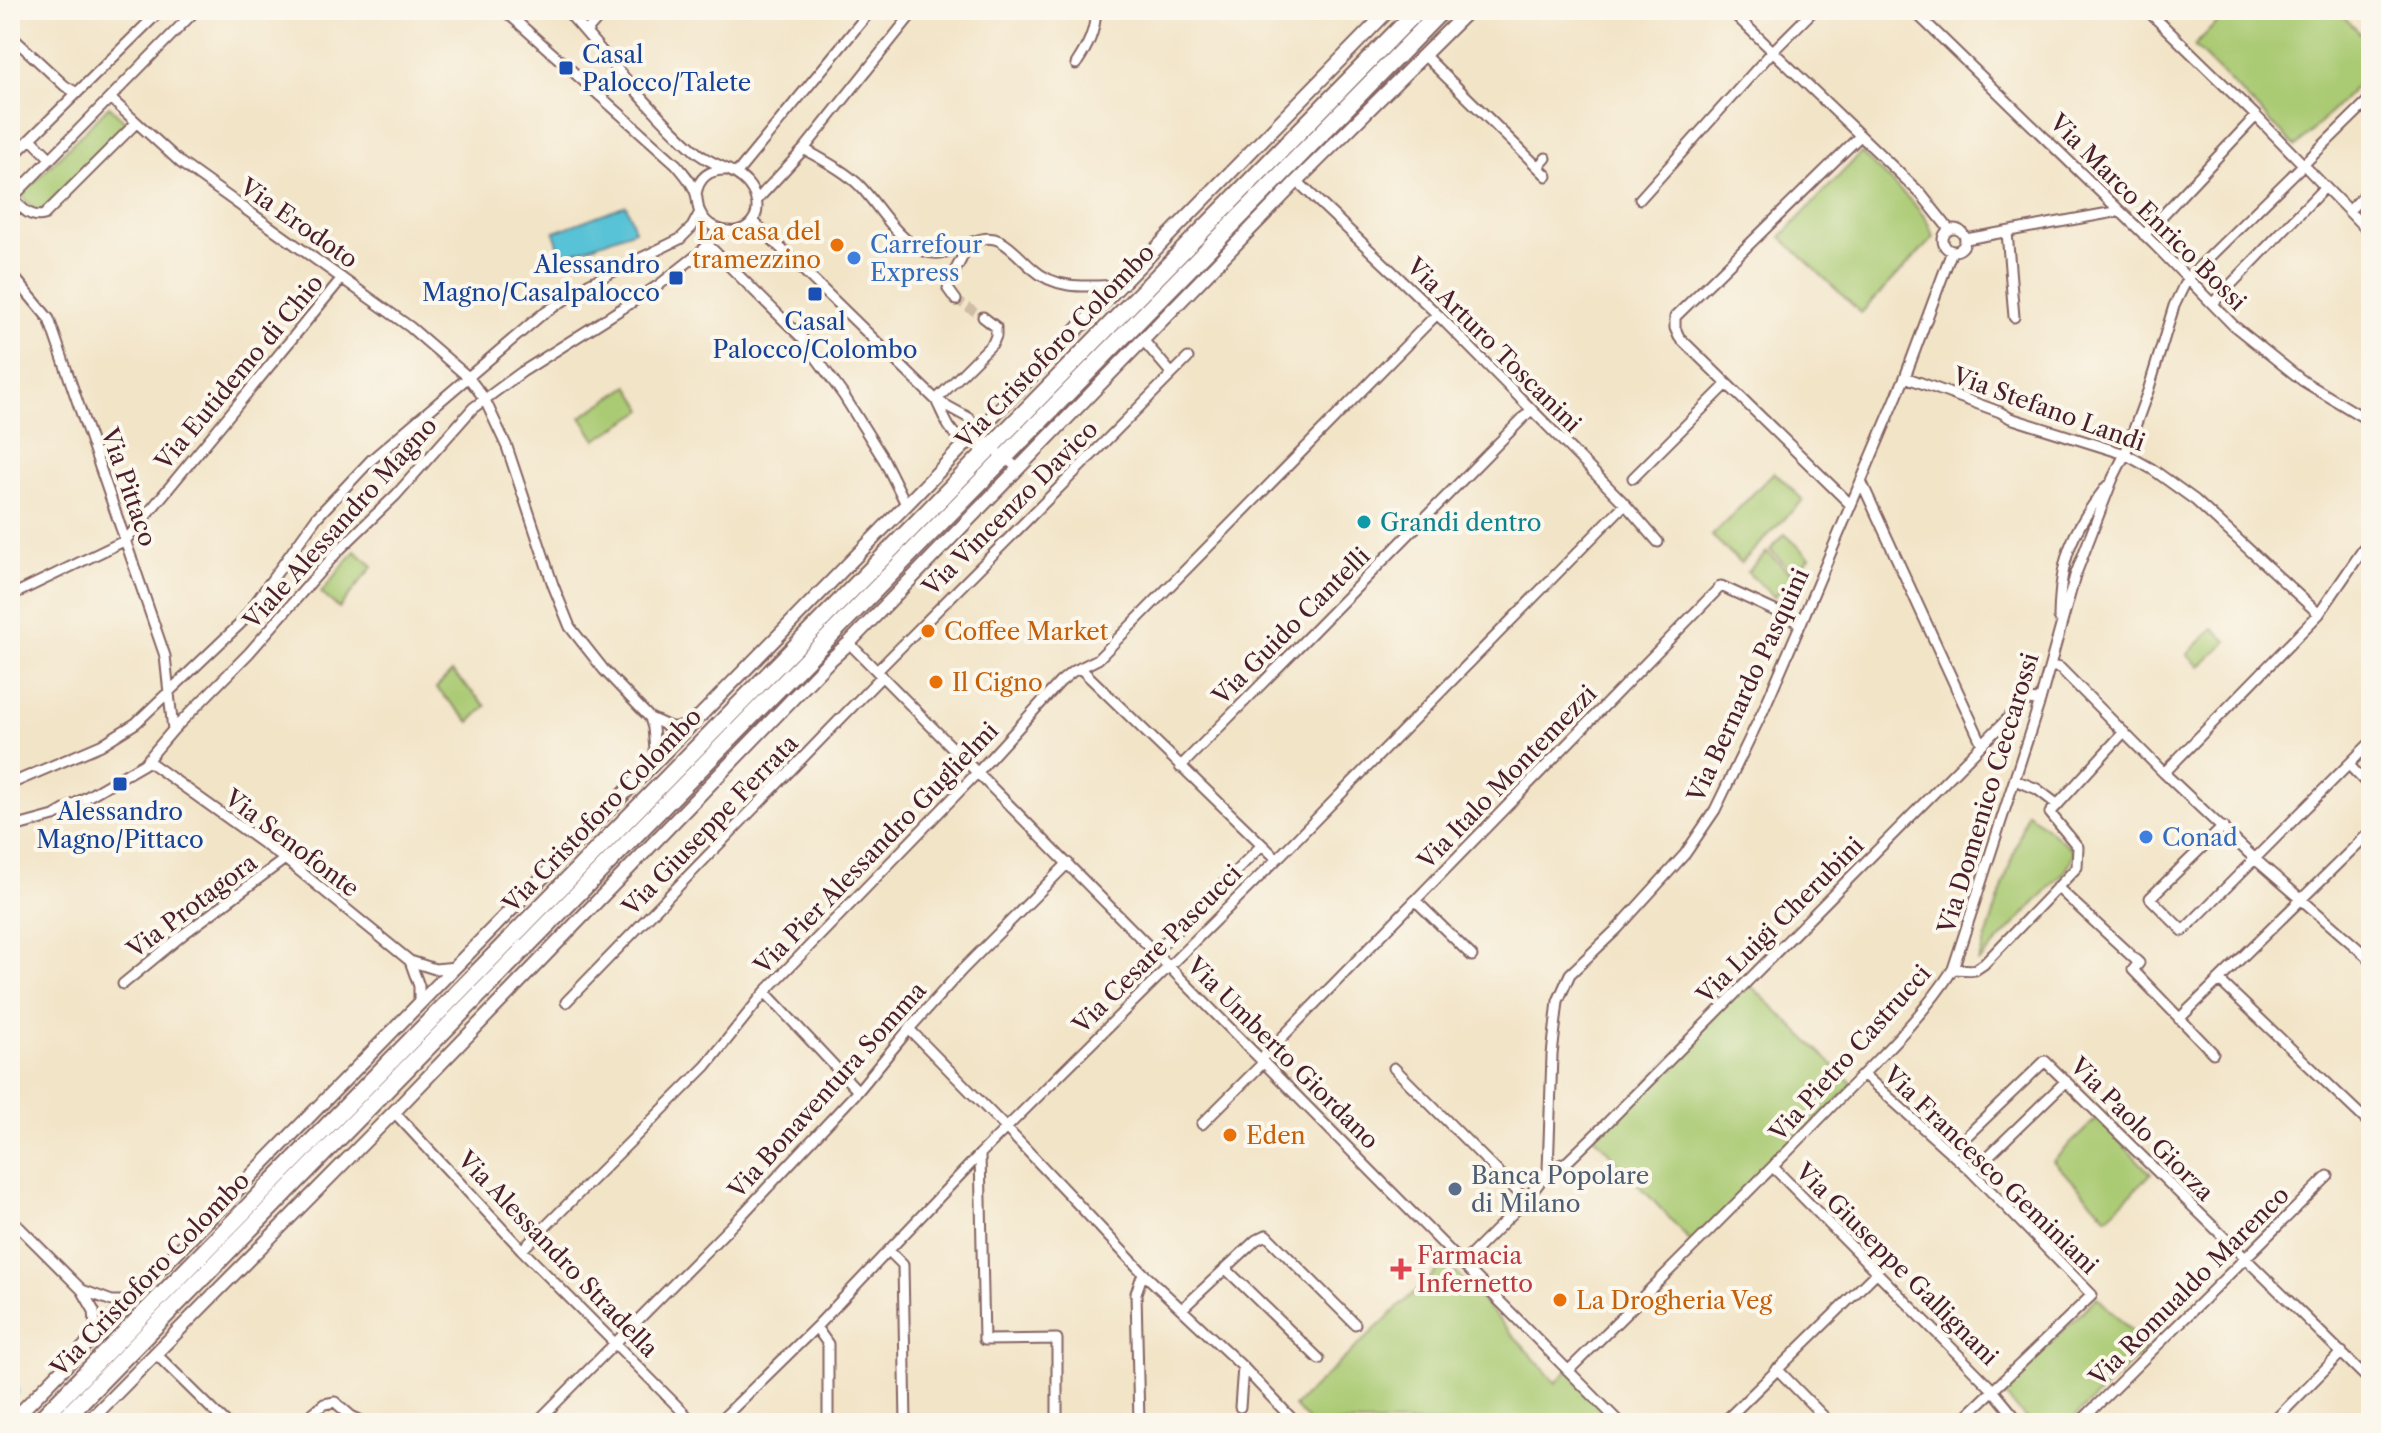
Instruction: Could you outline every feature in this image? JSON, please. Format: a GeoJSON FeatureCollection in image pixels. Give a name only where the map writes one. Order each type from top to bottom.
{"type":"FeatureCollection","features":[{"type":"Feature","properties":{"kind":"main road","name":"Via Cristoforo Colombo"},"geometry":{"type":"LineString","coordinates":[[37,1423],[1418,10]]}},
{"type":"Feature","properties":{"kind":"main road","name":"Via Cristoforo Colombo"},"geometry":{"type":"LineString","coordinates":[[60,1423],[798,667],[1012,462],[1442,10]]}},
{"type":"Feature","properties":{"kind":"street"},"geometry":{"type":"LineString","coordinates":[[10,159],[161,10]]}},
{"type":"Feature","properties":{"kind":"street"},"geometry":{"type":"LineString","coordinates":[[136,123],[44,215],[31,215],[11,199],[196,10]]}},
{"type":"Feature","properties":{"kind":"street"},"geometry":{"type":"LineString","coordinates":[[504,10],[676,164],[685,174],[696,194],[700,212],[708,222],[718,229],[740,231],[753,221],[756,201],[748,185],[736,174],[698,154],[670,128],[566,10]]}},
{"type":"Feature","properties":{"kind":"street"},"geometry":{"type":"LineString","coordinates":[[586,32],[605,10]]}},
{"type":"Feature","properties":{"kind":"street"},"geometry":{"type":"LineString","coordinates":[[736,174],[871,10]]}},
{"type":"Feature","properties":{"kind":"street"},"geometry":{"type":"LineString","coordinates":[[756,201],[804,149],[915,10]]}},
{"type":"Feature","properties":{"kind":"street"},"geometry":{"type":"LineString","coordinates":[[1076,64],[1090,44],[1096,10]]}},
{"type":"Feature","properties":{"kind":"street","name":"Via Cristoforo Colombo"},"geometry":{"type":"LineString","coordinates":[[10,1423],[1389,10]]}},
{"type":"Feature","properties":{"kind":"street","name":"Via Cristoforo Colombo"},"geometry":{"type":"LineString","coordinates":[[87,1423],[849,643],[1012,462],[1143,340],[1469,10]]}},
{"type":"Feature","properties":{"kind":"street"},"geometry":{"type":"LineString","coordinates":[[1730,10],[1921,194],[1949,229]]}},
{"type":"Feature","properties":{"kind":"street"},"geometry":{"type":"LineString","coordinates":[[1640,199],[1772,52],[1814,10]]}},
{"type":"Feature","properties":{"kind":"street","name":"Via Marco Enrico Bossi"},"geometry":{"type":"LineString","coordinates":[[1913,10],[2233,325],[2303,381],[2371,422]]}},
{"type":"Feature","properties":{"kind":"street"},"geometry":{"type":"LineString","coordinates":[[2147,10],[2371,234]]}},
{"type":"Feature","properties":{"kind":"street"},"geometry":{"type":"LineString","coordinates":[[10,35],[65,86],[77,93]]}},
{"type":"Feature","properties":{"kind":"street"},"geometry":{"type":"LineString","coordinates":[[1424,55],[1547,176]]}},
{"type":"Feature","properties":{"kind":"street","name":"Via Erodoto"},"geometry":{"type":"LineString","coordinates":[[110,98],[190,171],[425,338],[468,377],[484,398]]}},
{"type":"Feature","properties":{"kind":"street","name":"Via Domenico Ceccarossi"},"geometry":{"type":"LineString","coordinates":[[1953,969],[2040,701],[2075,576],[2125,454],[2174,306],[2187,279],[2371,98]]}},
{"type":"Feature","properties":{"kind":"street"},"geometry":{"type":"LineString","coordinates":[[2144,235],[2256,116]]}},
{"type":"Feature","properties":{"kind":"street"},"geometry":{"type":"LineString","coordinates":[[1851,505],[1679,337],[1675,317],[1860,136]]}},
{"type":"Feature","properties":{"kind":"street"},"geometry":{"type":"LineString","coordinates":[[31,139],[50,158]]}},
{"type":"Feature","properties":{"kind":"street"},"geometry":{"type":"LineString","coordinates":[[804,149],[859,185],[882,215],[921,249],[939,254],[985,238],[997,240],[1013,250],[1034,271],[1056,283],[1075,286],[1120,285]]}},
{"type":"Feature","properties":{"kind":"street"},"geometry":{"type":"LineString","coordinates":[[1538,167],[1546,158]]}},
{"type":"Feature","properties":{"kind":"street"},"geometry":{"type":"LineString","coordinates":[[696,194],[699,183],[707,174],[725,170]]}},
{"type":"Feature","properties":{"kind":"street","name":"Via Arturo Toscanini"},"geometry":{"type":"LineString","coordinates":[[1297,181],[1437,314],[1625,504],[1658,542]]}},
{"type":"Feature","properties":{"kind":"street"},"geometry":{"type":"LineString","coordinates":[[2213,303],[2324,188]]}},
{"type":"Feature","properties":{"kind":"street"},"geometry":{"type":"LineString","coordinates":[[2349,211],[2371,188]]}},
{"type":"Feature","properties":{"kind":"street"},"geometry":{"type":"LineString","coordinates":[[1966,239],[2120,211]]}},
{"type":"Feature","properties":{"kind":"street","name":"Viale Alessandro Magno"},"geometry":{"type":"LineString","coordinates":[[10,784],[116,737],[136,723],[240,624],[306,530],[348,483],[406,429],[533,321],[590,283],[680,239],[692,227],[700,212]]}},
{"type":"Feature","properties":{"kind":"street"},"geometry":{"type":"LineString","coordinates":[[753,221],[936,400],[969,418],[990,447]]}},
{"type":"Feature","properties":{"kind":"street","name":"Viale Alessandro Magno"},"geometry":{"type":"LineString","coordinates":[[10,828],[54,816],[148,761],[173,730],[249,653],[331,558],[396,495],[463,417],[484,398],[640,299],[708,245],[718,229]]}},
{"type":"Feature","properties":{"kind":"street"},"geometry":{"type":"LineString","coordinates":[[1949,229],[1958,229],[1966,239],[1963,247],[1952,251],[1943,241],[1949,229]]}},
{"type":"Feature","properties":{"kind":"street","name":"Via Cristoforo Colombo"},"geometry":{"type":"LineString","coordinates":[[1169,235],[1203,231]]}},
{"type":"Feature","properties":{"kind":"street"},"geometry":{"type":"LineString","coordinates":[[2007,232],[2014,317]]}},
{"type":"Feature","properties":{"kind":"street"},"geometry":{"type":"LineString","coordinates":[[708,245],[802,338],[844,396],[884,460],[906,504]]}},
{"type":"Feature","properties":{"kind":"street"},"geometry":{"type":"LineString","coordinates":[[956,300],[948,289],[950,278],[964,256],[966,246]]}},
{"type":"Feature","properties":{"kind":"street","name":"Via Bernardo Pasquini"},"geometry":{"type":"LineString","coordinates":[[1548,1171],[1552,1055],[1558,1001],[1570,974],[1618,928],[1685,854],[1715,810],[1801,623],[1905,377],[1952,251]]}},
{"type":"Feature","properties":{"kind":"street","name":"Via Pittaco"},"geometry":{"type":"LineString","coordinates":[[10,272],[49,319],[165,656],[173,730]]}},
{"type":"Feature","properties":{"kind":"street","name":"Via Eutidemo di Chio"},"geometry":{"type":"LineString","coordinates":[[10,596],[126,540],[342,278]]}},
{"type":"Feature","properties":{"kind":"street","name":"Via Pier Alessandro Guglielmi"},"geometry":{"type":"LineString","coordinates":[[522,1250],[706,1066],[765,992],[976,774],[1060,682],[1097,660],[1437,314]]}},
{"type":"Feature","properties":{"kind":"street"},"geometry":{"type":"LineString","coordinates":[[936,400],[993,343],[996,327],[983,317]]}},
{"type":"Feature","properties":{"kind":"street"},"geometry":{"type":"LineString","coordinates":[[1143,340],[1172,374]]}},
{"type":"Feature","properties":{"kind":"street","name":"Via Vincenzo Davico"},"geometry":{"type":"LineString","coordinates":[[879,674],[1188,358]]}},
{"type":"Feature","properties":{"kind":"street","name":"Via Stefano Landi"},"geometry":{"type":"LineString","coordinates":[[1905,377],[2010,418],[2125,454],[2152,469],[2195,500],[2319,614]]}},
{"type":"Feature","properties":{"kind":"street"},"geometry":{"type":"LineString","coordinates":[[1633,478],[1727,384]]}},
{"type":"Feature","properties":{"kind":"street"},"geometry":{"type":"LineString","coordinates":[[484,398],[507,447],[570,627],[604,670],[650,718],[670,727],[688,727]]}},
{"type":"Feature","properties":{"kind":"street"},"geometry":{"type":"LineString","coordinates":[[936,400],[954,435],[990,447],[1012,462]]}},
{"type":"Feature","properties":{"kind":"street","name":"Via Guido Cantelli"},"geometry":{"type":"LineString","coordinates":[[1180,767],[1531,410]]}},
{"type":"Feature","properties":{"kind":"street","name":"Via Domenico Ceccarossi"},"geometry":{"type":"LineString","coordinates":[[2059,630],[2061,575],[2070,543],[2084,515],[2113,478]]}},
{"type":"Feature","properties":{"kind":"street"},"geometry":{"type":"LineString","coordinates":[[1861,481],[1982,744]]}},
{"type":"Feature","properties":{"kind":"street","name":"Via Cesare Pascucci"},"geometry":{"type":"LineString","coordinates":[[718,1423],[816,1327],[980,1154],[1277,859],[1625,504]]}},
{"type":"Feature","properties":{"kind":"street"},"geometry":{"type":"LineString","coordinates":[[2164,773],[2319,614],[2371,538]]}},
{"type":"Feature","properties":{"kind":"street","name":"Via Italo Montemezzi"},"geometry":{"type":"LineString","coordinates":[[1202,1124],[1721,586],[1801,623]]}},
{"type":"Feature","properties":{"kind":"street","name":"Via Umberto Giordano"},"geometry":{"type":"LineString","coordinates":[[849,643],[1620,1423]]}},
{"type":"Feature","properties":{"kind":"street"},"geometry":{"type":"LineString","coordinates":[[798,667],[828,662]]}},
{"type":"Feature","properties":{"kind":"street"},"geometry":{"type":"LineString","coordinates":[[2050,666],[2060,668],[2255,859],[2371,960]]}},
{"type":"Feature","properties":{"kind":"street"},"geometry":{"type":"LineString","coordinates":[[1080,668],[1277,859]]}},
{"type":"Feature","properties":{"kind":"street","name":"Via Giuseppe Ferrata"},"geometry":{"type":"LineString","coordinates":[[566,1002],[879,674]]}},
{"type":"Feature","properties":{"kind":"street","name":"Via Luigi Cherubini"},"geometry":{"type":"LineString","coordinates":[[1548,1171],[1568,1161],[1604,1126],[2026,700],[2040,701]]}},
{"type":"Feature","properties":{"kind":"street"},"geometry":{"type":"LineString","coordinates":[[650,718],[656,760]]}},
{"type":"Feature","properties":{"kind":"street"},"geometry":{"type":"LineString","coordinates":[[2015,780],[2037,789],[2058,805],[2124,732]]}},
{"type":"Feature","properties":{"kind":"street"},"geometry":{"type":"LineString","coordinates":[[2223,827],[2150,898],[2183,931],[2371,742]]}},
{"type":"Feature","properties":{"kind":"street","name":"Via Senofonte"},"geometry":{"type":"LineString","coordinates":[[148,761],[285,859],[410,961]]}},
{"type":"Feature","properties":{"kind":"street"},"geometry":{"type":"LineString","coordinates":[[2349,765],[2371,788]]}},
{"type":"Feature","properties":{"kind":"street","name":"Via Pietro Castrucci"},"geometry":{"type":"LineString","coordinates":[[1569,1370],[1863,1074],[1935,997],[1953,969],[1975,970],[1984,964],[2077,867],[2078,847],[2050,813],[2058,805]]}},
{"type":"Feature","properties":{"kind":"street"},"geometry":{"type":"LineString","coordinates":[[2179,1019],[2371,831]]}},
{"type":"Feature","properties":{"kind":"street","name":"Via Cesare Pascucci"},"geometry":{"type":"LineString","coordinates":[[1155,952],[1262,845]]}},
{"type":"Feature","properties":{"kind":"street","name":"Via Protagora"},"geometry":{"type":"LineString","coordinates":[[123,984],[185,933],[285,859]]}},
{"type":"Feature","properties":{"kind":"street","name":"Via Bonaventura Somma"},"geometry":{"type":"LineString","coordinates":[[536,1423],[740,1217],[858,1091],[962,970],[1068,863]]}},
{"type":"Feature","properties":{"kind":"street"},"geometry":{"type":"LineString","coordinates":[[2057,887],[2139,963],[2133,970],[2213,1053]]}},
{"type":"Feature","properties":{"kind":"street"},"geometry":{"type":"LineString","coordinates":[[1416,901],[1472,956]]}},
{"type":"Feature","properties":{"kind":"street"},"geometry":{"type":"LineString","coordinates":[[410,961],[435,969],[456,967]]}},
{"type":"Feature","properties":{"kind":"street"},"geometry":{"type":"LineString","coordinates":[[410,961],[419,986],[419,1005]]}},
{"type":"Feature","properties":{"kind":"street"},"geometry":{"type":"LineString","coordinates":[[2220,981],[2371,1125]]}},
{"type":"Feature","properties":{"kind":"street"},"geometry":{"type":"LineString","coordinates":[[765,992],[858,1091]]}},
{"type":"Feature","properties":{"kind":"street"},"geometry":{"type":"LineString","coordinates":[[909,1029],[1143,1273],[1243,1367],[1296,1423]]}},
{"type":"Feature","properties":{"kind":"street","name":"Via Paolo Giorza"},"geometry":{"type":"LineString","coordinates":[[1950,1152],[2045,1061],[2371,1382]]}},
{"type":"Feature","properties":{"kind":"street"},"geometry":{"type":"LineString","coordinates":[[1394,1068],[1526,1200]]}},
{"type":"Feature","properties":{"kind":"street","name":"Via Francesco Geminiani"},"geometry":{"type":"LineString","coordinates":[[1863,1074],[1972,1172],[2092,1295],[1992,1389]]}},
{"type":"Feature","properties":{"kind":"street"},"geometry":{"type":"LineString","coordinates":[[1972,1172],[2066,1081]]}},
{"type":"Feature","properties":{"kind":"street","name":"Via Alessandro Stradella"},"geometry":{"type":"LineString","coordinates":[[394,1112],[522,1250],[694,1423]]}},
{"type":"Feature","properties":{"kind":"street"},"geometry":{"type":"LineString","coordinates":[[980,1154],[984,1340],[1057,1339],[1057,1423]]}},
{"type":"Feature","properties":{"kind":"street","name":"Via Giuseppe Gallignani"},"geometry":{"type":"LineString","coordinates":[[1773,1167],[1992,1389],[2020,1423]]}},
{"type":"Feature","properties":{"kind":"street"},"geometry":{"type":"LineString","coordinates":[[1464,1262],[1526,1200],[1548,1171]]}},
{"type":"Feature","properties":{"kind":"street","name":"Via Romualdo Marenco"},"geometry":{"type":"LineString","coordinates":[[2079,1423],[2328,1176]]}},
{"type":"Feature","properties":{"kind":"street"},"geometry":{"type":"LineString","coordinates":[[10,1218],[82,1290],[94,1311],[96,1335]]}},
{"type":"Feature","properties":{"kind":"street"},"geometry":{"type":"LineString","coordinates":[[1182,1309],[1256,1240],[1266,1235],[1355,1324]]}},
{"type":"Feature","properties":{"kind":"street"},"geometry":{"type":"LineString","coordinates":[[889,1251],[903,1265],[906,1423]]}},
{"type":"Feature","properties":{"kind":"street"},"geometry":{"type":"LineString","coordinates":[[1225,1268],[1319,1359]]}},
{"type":"Feature","properties":{"kind":"street"},"geometry":{"type":"LineString","coordinates":[[1723,1423],[1877,1272]]}},
{"type":"Feature","properties":{"kind":"street"},"geometry":{"type":"LineString","coordinates":[[1139,1423],[1136,1293],[1143,1273]]}},
{"type":"Feature","properties":{"kind":"street"},"geometry":{"type":"LineString","coordinates":[[82,1290],[112,1301],[131,1301]]}},
{"type":"Feature","properties":{"kind":"street"},"geometry":{"type":"LineString","coordinates":[[816,1327],[828,1344],[828,1423]]}},
{"type":"Feature","properties":{"kind":"street"},"geometry":{"type":"LineString","coordinates":[[2272,1423],[2342,1352]]}},
{"type":"Feature","properties":{"kind":"street"},"geometry":{"type":"LineString","coordinates":[[155,1353],[226,1423]]}},
{"type":"Feature","properties":{"kind":"street"},"geometry":{"type":"LineString","coordinates":[[1240,1407],[1243,1367]]}},
{"type":"Feature","properties":{"kind":"street"},"geometry":{"type":"LineString","coordinates":[[1777,1369],[1830,1423]]}},
{"type":"Feature","properties":{"kind":"street"},"geometry":{"type":"LineString","coordinates":[[1959,1423],[1992,1389]]}},
{"type":"Feature","properties":{"kind":"street"},"geometry":{"type":"LineString","coordinates":[[300,1423],[324,1404],[335,1402],[351,1416],[366,1423]]}},
{"type":"Feature","properties":{"kind":"green space"},"geometry":{"type":"Polygon","coordinates":[[[2229,10],[2337,10],[2371,44],[2371,71],[2296,147],[2194,46],[2229,10]]]}},
{"type":"Feature","properties":{"kind":"green space"},"geometry":{"type":"Polygon","coordinates":[[[109,106],[127,123],[39,214],[21,196],[109,106]]]}},
{"type":"Feature","properties":{"kind":"green space"},"geometry":{"type":"Polygon","coordinates":[[[1861,153],[1914,204],[1926,219],[1934,237],[1861,313],[1781,237],[1861,153]]]}},
{"type":"Feature","properties":{"kind":"green space"},"geometry":{"type":"Polygon","coordinates":[[[629,386],[644,410],[596,440],[581,417],[629,386]]]}},
{"type":"Feature","properties":{"kind":"green space"},"geometry":{"type":"Polygon","coordinates":[[[1774,472],[1803,500],[1741,563],[1712,536],[1774,472]]]}},
{"type":"Feature","properties":{"kind":"green space"},"geometry":{"type":"Polygon","coordinates":[[[1785,534],[1810,557],[1794,573],[1770,550],[1785,534]]]}},
{"type":"Feature","properties":{"kind":"green space"},"geometry":{"type":"Polygon","coordinates":[[[355,551],[373,566],[339,608],[321,593],[355,551]]]}},
{"type":"Feature","properties":{"kind":"green space"},"geometry":{"type":"Polygon","coordinates":[[[1767,552],[1793,576],[1774,597],[1747,572],[1767,552]]]}},
{"type":"Feature","properties":{"kind":"green space"},"geometry":{"type":"Polygon","coordinates":[[[2213,628],[2227,641],[2200,667],[2187,655],[2213,628]]]}},
{"type":"Feature","properties":{"kind":"green space"},"geometry":{"type":"Polygon","coordinates":[[[452,672],[486,706],[470,722],[436,688],[452,672]]]}},
{"type":"Feature","properties":{"kind":"green space"},"geometry":{"type":"Polygon","coordinates":[[[2027,812],[2070,847],[2073,851],[2071,862],[1978,963],[2027,812]]]}},
{"type":"Feature","properties":{"kind":"green space"},"geometry":{"type":"Polygon","coordinates":[[[1747,982],[1853,1084],[1694,1245],[1594,1136],[1747,982]]]}},
{"type":"Feature","properties":{"kind":"green space"},"geometry":{"type":"Polygon","coordinates":[[[2097,1118],[2151,1174],[2107,1217],[2053,1161],[2097,1118]]]}},
{"type":"Feature","properties":{"kind":"green space"},"geometry":{"type":"Polygon","coordinates":[[[1443,1265],[1448,1274],[1457,1273],[1556,1383],[1569,1370],[1620,1423],[1310,1423],[1294,1406],[1443,1265]]]}},
{"type":"Feature","properties":{"kind":"green space"},"geometry":{"type":"Polygon","coordinates":[[[2097,1297],[2147,1347],[2069,1423],[2031,1423],[2001,1392],[2097,1297]]]}},
{"type":"Feature","properties":{"kind":"water"},"geometry":{"type":"Polygon","coordinates":[[[626,205],[635,230],[562,257],[554,232],[626,205]]]}},
{"type":"Feature","properties":{"kind":"waterway"},"geometry":{"type":"LineString","coordinates":[[10,1378],[14,1392]]}},
{"type":"Feature","properties":{"kind":"tunnel"},"geometry":{"type":"LineString","coordinates":[[956,300],[983,317]]}},
{"type":"Feature","properties":{"kind":"place","name":"Casal Palocco/Talete"},"geometry":{"type":"Point","coordinates":[566,68]}},
{"type":"Feature","properties":{"kind":"place","name":"La casa del tramezzino"},"geometry":{"type":"Point","coordinates":[837,245]}},
{"type":"Feature","properties":{"kind":"place","name":"Carrefour Express"},"geometry":{"type":"Point","coordinates":[854,258]}},
{"type":"Feature","properties":{"kind":"place","name":"Alessandro Magno/Casalpalocco"},"geometry":{"type":"Point","coordinates":[676,278]}},
{"type":"Feature","properties":{"kind":"place","name":"Casal Palocco/Colombo"},"geometry":{"type":"Point","coordinates":[815,294]}},
{"type":"Feature","properties":{"kind":"place","name":"Grandi dentro"},"geometry":{"type":"Point","coordinates":[1364,522]}},
{"type":"Feature","properties":{"kind":"place","name":"Coffee Market"},"geometry":{"type":"Point","coordinates":[928,631]}},
{"type":"Feature","properties":{"kind":"place","name":"Il Cigno"},"geometry":{"type":"Point","coordinates":[936,682]}},
{"type":"Feature","properties":{"kind":"place","name":"Alessandro Magno/Pittaco"},"geometry":{"type":"Point","coordinates":[120,784]}},
{"type":"Feature","properties":{"kind":"place","name":"Conad"},"geometry":{"type":"Point","coordinates":[2146,837]}},
{"type":"Feature","properties":{"kind":"place","name":"Eden"},"geometry":{"type":"Point","coordinates":[1230,1135]}},
{"type":"Feature","properties":{"kind":"place","name":"Banca Popolare di Milano"},"geometry":{"type":"Point","coordinates":[1455,1189]}},
{"type":"Feature","properties":{"kind":"place","name":"Farmacia Infernetto"},"geometry":{"type":"Point","coordinates":[1401,1269]}},
{"type":"Feature","properties":{"kind":"place","name":"La Drogheria Veg"},"geometry":{"type":"Point","coordinates":[1560,1300]}}]}
